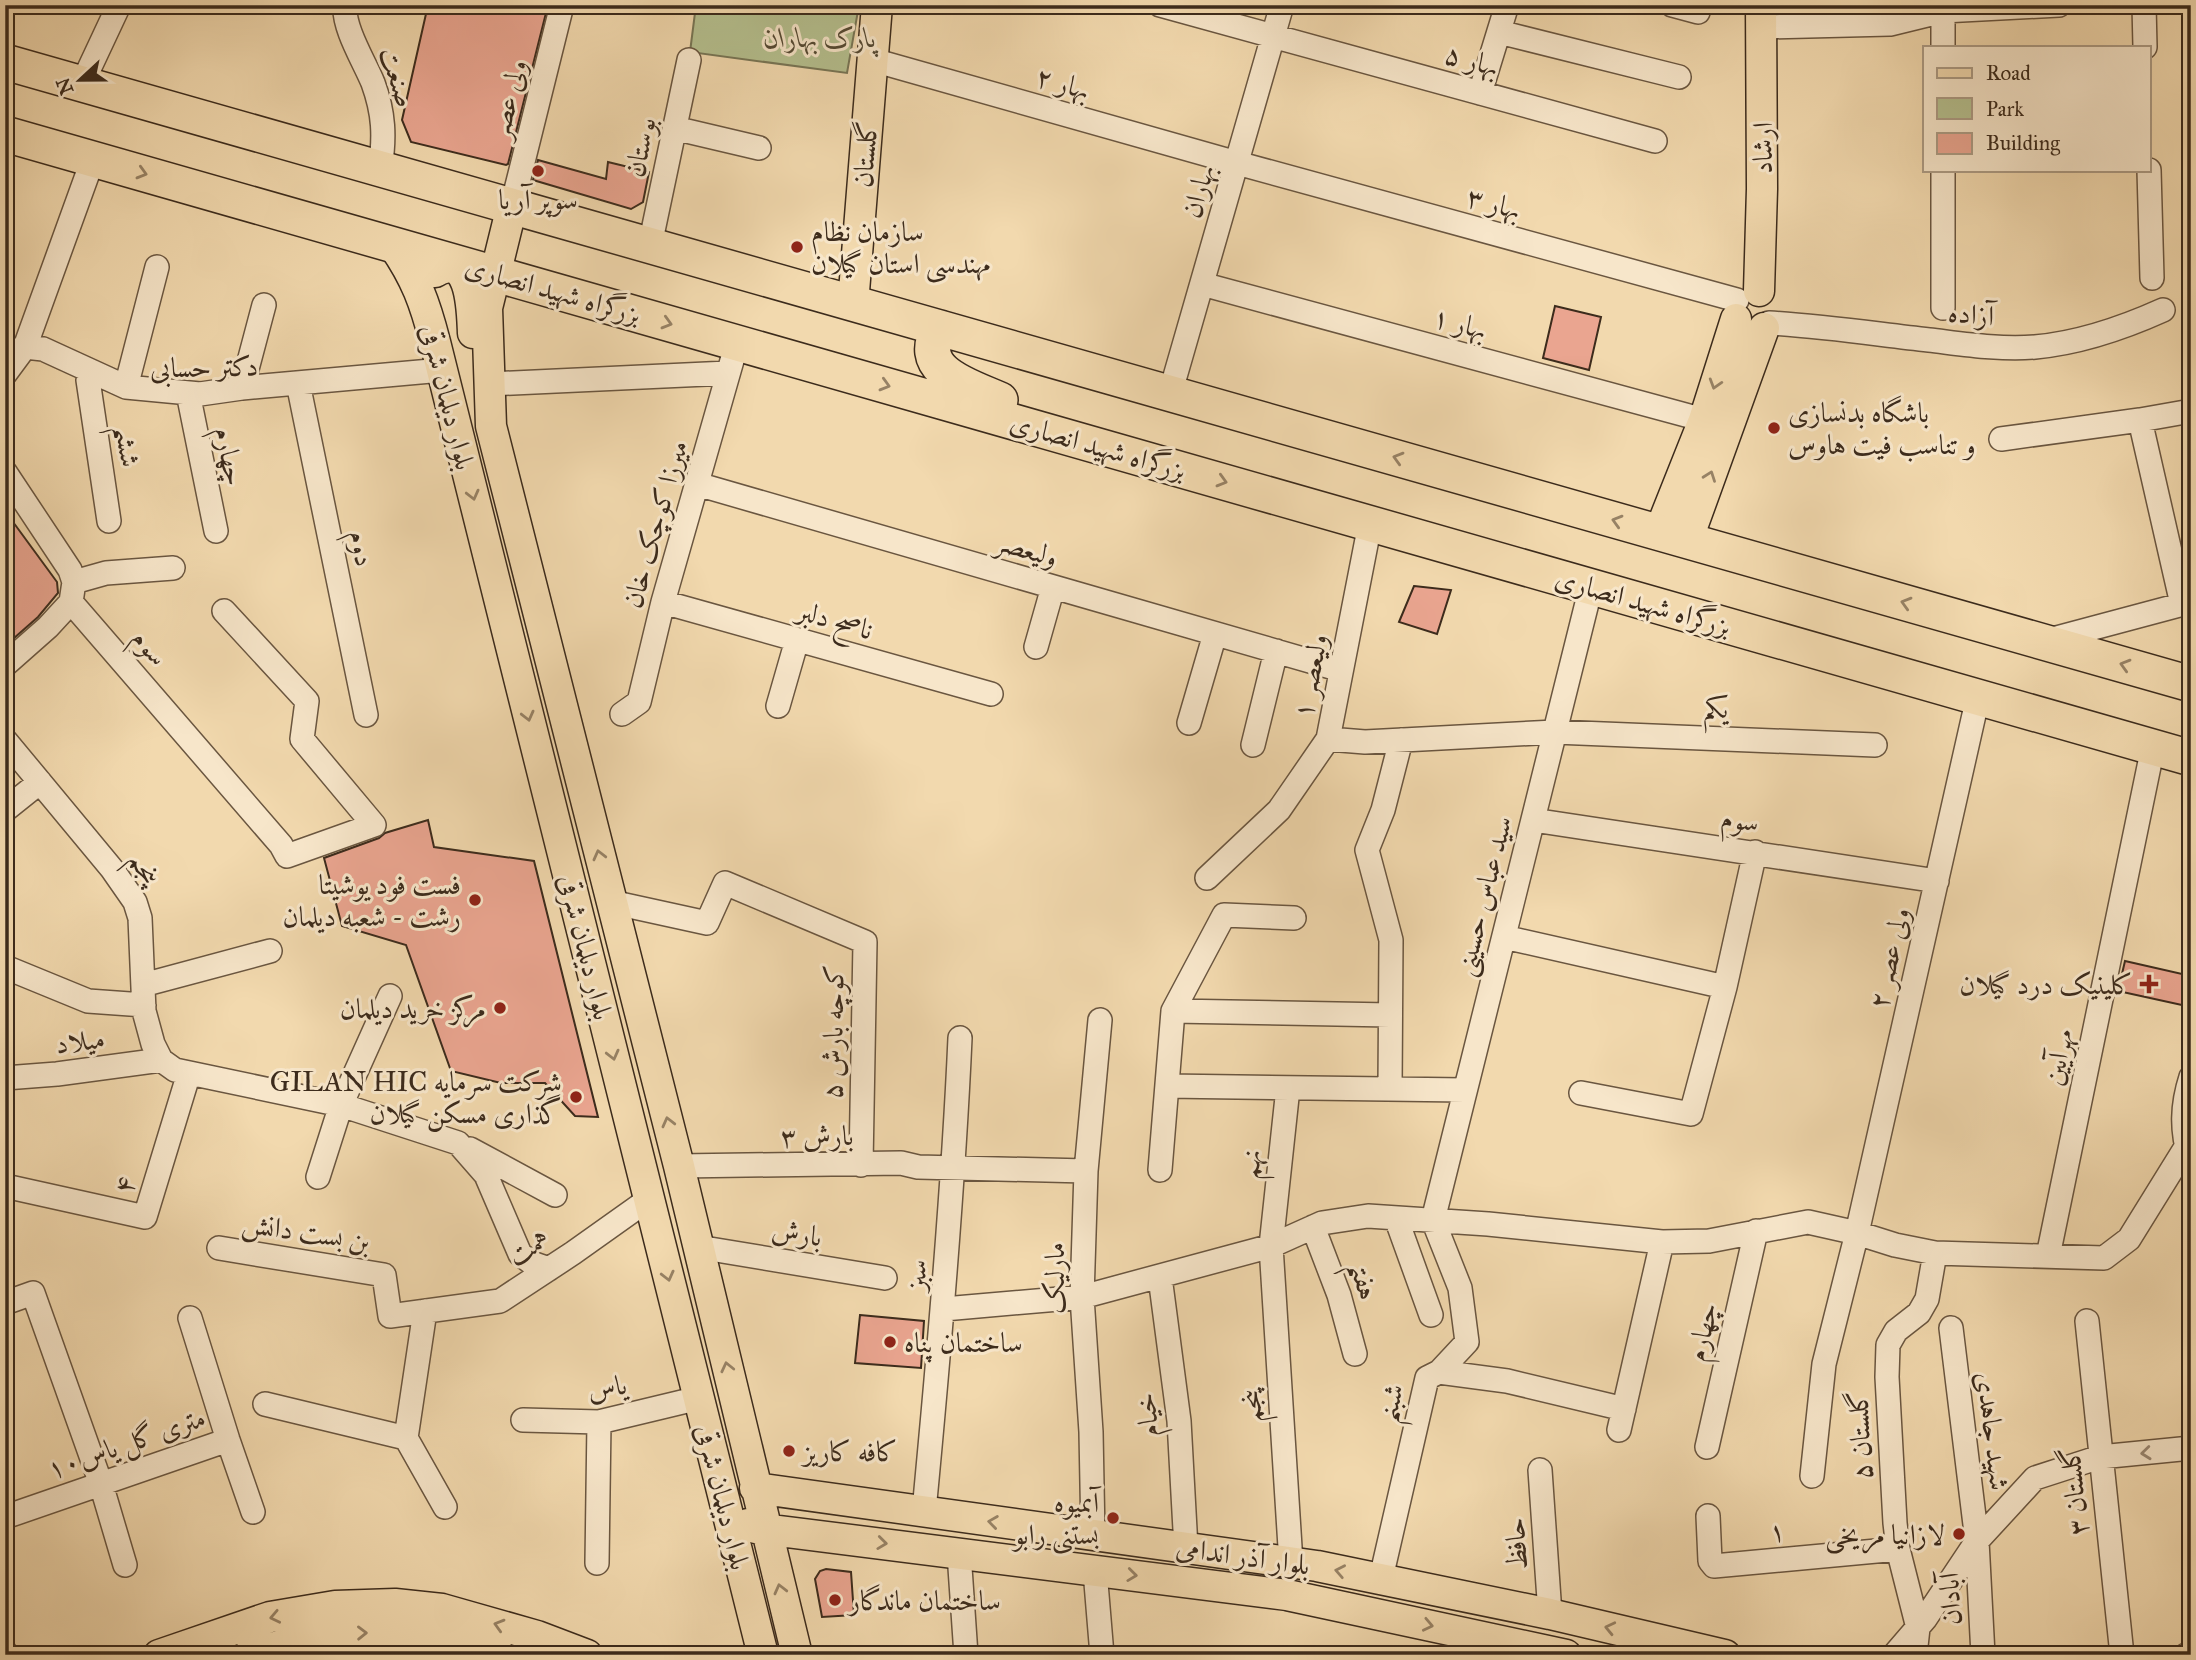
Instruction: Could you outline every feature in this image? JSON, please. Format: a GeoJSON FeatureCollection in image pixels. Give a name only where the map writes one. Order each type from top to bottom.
{"type":"FeatureCollection","features":[{"type":"Feature","properties":{"kind":"highway"},"geometry":{"type":"LineString","coordinates":[[5,62],[2191,684]]}},
{"type":"Feature","properties":{"kind":"highway","name":"بزرگراه شهید انصاری"},"geometry":{"type":"LineString","coordinates":[[5,134],[496,274],[733,358],[1098,446],[2177,756]]}},
{"type":"Feature","properties":{"kind":"highway"},"geometry":{"type":"LineString","coordinates":[[940,328],[933,343],[933,354],[937,365],[948,377],[1098,446]]}},
{"type":"Feature","properties":{"kind":"main road","name":"گلستان"},"geometry":{"type":"LineString","coordinates":[[853,303],[877,5]]}},
{"type":"Feature","properties":{"kind":"main road","name":"ارشاد"},"geometry":{"type":"LineString","coordinates":[[1673,537],[1704,420],[1744,303],[1762,189],[1761,16]]}},
{"type":"Feature","properties":{"kind":"main road","name":"بلوار دیلمان شرقی"},"geometry":{"type":"LineString","coordinates":[[512,206],[487,308],[491,426],[679,1166],[797,1655]]}},
{"type":"Feature","properties":{"kind":"main road","name":"بلوار دیلمان شرقی"},"geometry":{"type":"LineString","coordinates":[[393,245],[410,268],[426,307],[763,1655]]}},
{"type":"Feature","properties":{"kind":"main road"},"geometry":{"type":"LineString","coordinates":[[426,307],[427,284],[434,272],[447,268],[463,275],[472,302],[478,378],[491,426]]}},
{"type":"Feature","properties":{"kind":"main road"},"geometry":{"type":"LineString","coordinates":[[1744,303],[1739,324],[1751,330],[1766,325]]}},
{"type":"Feature","properties":{"kind":"main road"},"geometry":{"type":"LineString","coordinates":[[1673,537],[1766,325]]}},
{"type":"Feature","properties":{"kind":"main road"},"geometry":{"type":"LineString","coordinates":[[649,1199],[679,1166]]}},
{"type":"Feature","properties":{"kind":"main road","name":"بلوار آذر اندامی"},"geometry":{"type":"LineString","coordinates":[[755,1488],[1381,1578],[1725,1655]]}},
{"type":"Feature","properties":{"kind":"main road"},"geometry":{"type":"LineString","coordinates":[[722,1490],[744,1522],[756,1528],[765,1528]]}},
{"type":"Feature","properties":{"kind":"main road"},"geometry":{"type":"LineString","coordinates":[[838,1538],[830,1524],[830,1512],[840,1501]]}},
{"type":"Feature","properties":{"kind":"main road","name":"بلوار آذر اندامی"},"geometry":{"type":"LineString","coordinates":[[765,1528],[1287,1595],[1566,1655]]}},
{"type":"Feature","properties":{"kind":"main road"},"geometry":{"type":"LineString","coordinates":[[1375,1614],[1381,1578]]}},
{"type":"Feature","properties":{"kind":"main road"},"geometry":{"type":"LineString","coordinates":[[159,1655],[270,1617],[335,1606],[395,1604],[442,1609],[537,1636],[587,1655]]}},
{"type":"Feature","properties":{"kind":"main road"},"geometry":{"type":"LineString","coordinates":[[248,1655],[341,1633],[394,1633],[455,1648],[500,1655]]}},
{"type":"Feature","properties":{"kind":"street"},"geometry":{"type":"LineString","coordinates":[[82,84],[119,5]]}},
{"type":"Feature","properties":{"kind":"street","name":"ولی عصر"},"geometry":{"type":"LineString","coordinates":[[512,206],[562,5]]}},
{"type":"Feature","properties":{"kind":"street","name":"بهار ۵"},"geometry":{"type":"LineString","coordinates":[[1160,5],[1655,141]]}},
{"type":"Feature","properties":{"kind":"street","name":"بهاران"},"geometry":{"type":"LineString","coordinates":[[1170,394],[1282,5]]}},
{"type":"Feature","properties":{"kind":"street"},"geometry":{"type":"LineString","coordinates":[[1480,93],[1507,5]]}},
{"type":"Feature","properties":{"kind":"street"},"geometry":{"type":"LineString","coordinates":[[1672,5],[1698,12]]}},
{"type":"Feature","properties":{"kind":"street"},"geometry":{"type":"LineString","coordinates":[[1905,5],[1943,8],[2059,5]]}},
{"type":"Feature","properties":{"kind":"street"},"geometry":{"type":"LineString","coordinates":[[2144,5],[2145,46]]}},
{"type":"Feature","properties":{"kind":"street","name":"صنعت"},"geometry":{"type":"LineString","coordinates":[[338,7],[373,84],[384,122],[380,169]]}},
{"type":"Feature","properties":{"kind":"street"},"geometry":{"type":"LineString","coordinates":[[1761,16],[1890,24],[1943,8]]}},
{"type":"Feature","properties":{"kind":"street"},"geometry":{"type":"LineString","coordinates":[[1943,8],[1943,46]]}},
{"type":"Feature","properties":{"kind":"street"},"geometry":{"type":"LineString","coordinates":[[1499,32],[1679,78]]}},
{"type":"Feature","properties":{"kind":"street","name":"بوستان"},"geometry":{"type":"LineString","coordinates":[[650,246],[689,60]]}},
{"type":"Feature","properties":{"kind":"street","name":"بهار ۲"},"geometry":{"type":"LineString","coordinates":[[873,60],[1237,163]]}},
{"type":"Feature","properties":{"kind":"street"},"geometry":{"type":"LineString","coordinates":[[674,128],[759,148]]}},
{"type":"Feature","properties":{"kind":"street"},"geometry":{"type":"LineString","coordinates":[[5,374],[93,159]]}},
{"type":"Feature","properties":{"kind":"street","name":"بهار ۳"},"geometry":{"type":"LineString","coordinates":[[1237,163],[1744,303]]}},
{"type":"Feature","properties":{"kind":"street"},"geometry":{"type":"LineString","coordinates":[[1943,172],[1943,309]]}},
{"type":"Feature","properties":{"kind":"street"},"geometry":{"type":"LineString","coordinates":[[2149,172],[2152,278]]}},
{"type":"Feature","properties":{"kind":"street"},"geometry":{"type":"LineString","coordinates":[[126,387],[157,267]]}},
{"type":"Feature","properties":{"kind":"street","name":"بهار ۱"},"geometry":{"type":"LineString","coordinates":[[1202,284],[1704,420]]}},
{"type":"Feature","properties":{"kind":"street"},"geometry":{"type":"LineString","coordinates":[[242,388],[264,305]]}},
{"type":"Feature","properties":{"kind":"street","name":"آزاده"},"geometry":{"type":"LineString","coordinates":[[1766,325],[1807,325],[1977,346],[2034,347],[2126,327],[2163,310]]}},
{"type":"Feature","properties":{"kind":"street","name":"دکتر حسابی"},"geometry":{"type":"LineString","coordinates":[[15,351],[43,349],[126,387],[188,398],[201,403],[443,375]]}},
{"type":"Feature","properties":{"kind":"street","name":"دکتر حسابی"},"geometry":{"type":"LineString","coordinates":[[15,351],[123,396],[188,398],[242,388],[443,375]]}},
{"type":"Feature","properties":{"kind":"street"},"geometry":{"type":"LineString","coordinates":[[490,384],[733,358]]}},
{"type":"Feature","properties":{"kind":"street","name":"میرزا کوچک خان"},"geometry":{"type":"LineString","coordinates":[[622,714],[639,702],[663,602],[733,358]]}},
{"type":"Feature","properties":{"kind":"street","name":"ششم"},"geometry":{"type":"LineString","coordinates":[[88,380],[109,521]]}},
{"type":"Feature","properties":{"kind":"street","name":"دوم"},"geometry":{"type":"LineString","coordinates":[[300,393],[366,715]]}},
{"type":"Feature","properties":{"kind":"street","name":"چهارم"},"geometry":{"type":"LineString","coordinates":[[188,398],[216,531]]}},
{"type":"Feature","properties":{"kind":"street"},"geometry":{"type":"LineString","coordinates":[[2001,439],[2191,411]]}},
{"type":"Feature","properties":{"kind":"street"},"geometry":{"type":"LineString","coordinates":[[2042,642],[2187,603],[2140,420]]}},
{"type":"Feature","properties":{"kind":"street","name":"سوم"},"geometry":{"type":"LineString","coordinates":[[5,472],[70,570],[72,592],[281,845],[287,856],[374,825],[302,739],[307,701],[224,611]]}},
{"type":"Feature","properties":{"kind":"street","name":"ولیعصر"},"geometry":{"type":"LineString","coordinates":[[697,484],[1341,670]]}},
{"type":"Feature","properties":{"kind":"street","name":"ولیعصر ۱"},"geometry":{"type":"LineString","coordinates":[[1207,878],[1279,810],[1328,740],[1370,524]]}},
{"type":"Feature","properties":{"kind":"street"},"geometry":{"type":"LineString","coordinates":[[5,665],[48,627],[72,592],[106,573],[173,568]]}},
{"type":"Feature","properties":{"kind":"street"},"geometry":{"type":"LineString","coordinates":[[1035,647],[1053,587]]}},
{"type":"Feature","properties":{"kind":"street","name":"سید عباس حسینی"},"geometry":{"type":"LineString","coordinates":[[1433,1220],[1591,587]]}},
{"type":"Feature","properties":{"kind":"street","name":"ناصح دلبر"},"geometry":{"type":"LineString","coordinates":[[663,602],[991,694]]}},
{"type":"Feature","properties":{"kind":"street"},"geometry":{"type":"LineString","coordinates":[[1189,723],[1215,634]]}},
{"type":"Feature","properties":{"kind":"street"},"geometry":{"type":"LineString","coordinates":[[778,706],[797,640]]}},
{"type":"Feature","properties":{"kind":"street"},"geometry":{"type":"LineString","coordinates":[[1253,745],[1276,651]]}},
{"type":"Feature","properties":{"kind":"street","name":"ولی عصر ۲"},"geometry":{"type":"LineString","coordinates":[[1812,1476],[1824,1364],[1857,1233],[1978,697]]}},
{"type":"Feature","properties":{"kind":"street","name":"یکم"},"geometry":{"type":"LineString","coordinates":[[1328,740],[1366,742],[1555,732],[1875,745]]}},
{"type":"Feature","properties":{"kind":"street","name":"پنجم"},"geometry":{"type":"LineString","coordinates":[[5,740],[112,869],[135,902],[140,918],[144,995],[153,1044],[161,1060]]}},
{"type":"Feature","properties":{"kind":"street"},"geometry":{"type":"LineString","coordinates":[[1390,1089],[1391,940],[1367,850],[1383,810],[1401,740]]}},
{"type":"Feature","properties":{"kind":"street","name":"مهرآیین"},"geometry":{"type":"LineString","coordinates":[[2048,1256],[2177,756]]}},
{"type":"Feature","properties":{"kind":"street"},"geometry":{"type":"LineString","coordinates":[[5,810],[40,782]]}},
{"type":"Feature","properties":{"kind":"street","name":"سوم"},"geometry":{"type":"LineString","coordinates":[[1533,820],[1937,881]]}},
{"type":"Feature","properties":{"kind":"street"},"geometry":{"type":"LineString","coordinates":[[1581,1093],[1691,1114],[1725,987],[1755,852]]}},
{"type":"Feature","properties":{"kind":"street","name":"کوچه بارش ۵"},"geometry":{"type":"LineString","coordinates":[[611,902],[707,923],[725,883],[865,942],[861,1165]]}},
{"type":"Feature","properties":{"kind":"street"},"geometry":{"type":"LineString","coordinates":[[1160,1170],[1173,1011],[1224,915],[1294,918]]}},
{"type":"Feature","properties":{"kind":"street"},"geometry":{"type":"LineString","coordinates":[[1504,937],[1725,987]]}},
{"type":"Feature","properties":{"kind":"street"},"geometry":{"type":"LineString","coordinates":[[5,967],[88,1001],[144,995],[270,951]]}},
{"type":"Feature","properties":{"kind":"street"},"geometry":{"type":"LineString","coordinates":[[318,1177],[341,1105],[390,996]]}},
{"type":"Feature","properties":{"kind":"street"},"geometry":{"type":"LineString","coordinates":[[1173,1011],[1390,1015]]}},
{"type":"Feature","properties":{"kind":"street","name":"مارلیک"},"geometry":{"type":"LineString","coordinates":[[1093,1536],[1091,1432],[1082,1297],[1086,1171],[1100,1020]]}},
{"type":"Feature","properties":{"kind":"street","name":"سبز"},"geometry":{"type":"LineString","coordinates":[[924,1511],[944,1309],[960,1038]]}},
{"type":"Feature","properties":{"kind":"street"},"geometry":{"type":"LineString","coordinates":[[161,1060],[174,1070],[341,1105],[458,1143],[555,1195]]}},
{"type":"Feature","properties":{"kind":"street","name":"میلاد"},"geometry":{"type":"LineString","coordinates":[[5,1078],[161,1060]]}},
{"type":"Feature","properties":{"kind":"street","name":"۴"},"geometry":{"type":"LineString","coordinates":[[5,1186],[145,1217],[189,1073]]}},
{"type":"Feature","properties":{"kind":"street"},"geometry":{"type":"LineString","coordinates":[[944,1309],[1082,1297],[1271,1246],[1322,1223],[1368,1216],[1488,1224],[1662,1242],[1709,1241],[1808,1222],[1935,1253],[2104,1258],[2129,1239],[2189,1154],[2183,1136],[2184,1100],[2191,1077]]}},
{"type":"Feature","properties":{"kind":"street"},"geometry":{"type":"LineString","coordinates":[[1167,1086],[1465,1090]]}},
{"type":"Feature","properties":{"kind":"street","name":"نهم"},"geometry":{"type":"LineString","coordinates":[[1271,1246],[1288,1088]]}},
{"type":"Feature","properties":{"kind":"street"},"geometry":{"type":"LineString","coordinates":[[458,1143],[486,1175],[520,1254],[532,1263],[549,1269]]}},
{"type":"Feature","properties":{"kind":"street","name":"بارش ۳"},"geometry":{"type":"LineString","coordinates":[[679,1166],[901,1163],[918,1167],[1086,1171]]}},
{"type":"Feature","properties":{"kind":"street","name":"همت"},"geometry":{"type":"LineString","coordinates":[[384,1275],[390,1316],[500,1300],[649,1199]]}},
{"type":"Feature","properties":{"kind":"street"},"geometry":{"type":"LineString","coordinates":[[1395,1218],[1431,1315]]}},
{"type":"Feature","properties":{"kind":"street","name":"شبنم"},"geometry":{"type":"LineString","coordinates":[[1381,1578],[1427,1378],[1439,1372],[1467,1342],[1460,1288],[1433,1220]]}},
{"type":"Feature","properties":{"kind":"street","name":"هفتم"},"geometry":{"type":"LineString","coordinates":[[1313,1227],[1339,1295],[1355,1354]]}},
{"type":"Feature","properties":{"kind":"street","name":"چهارم"},"geometry":{"type":"LineString","coordinates":[[1707,1447],[1756,1231]]}},
{"type":"Feature","properties":{"kind":"street"},"geometry":{"type":"LineString","coordinates":[[1439,1372],[1507,1381],[1622,1419],[1662,1242]]}},
{"type":"Feature","properties":{"kind":"street","name":"پنجم"},"geometry":{"type":"LineString","coordinates":[[1271,1246],[1291,1563]]}},
{"type":"Feature","properties":{"kind":"street","name":"بارش"},"geometry":{"type":"LineString","coordinates":[[698,1247],[885,1278]]}},
{"type":"Feature","properties":{"kind":"street","name":"بن بست دانش"},"geometry":{"type":"LineString","coordinates":[[219,1248],[384,1275]]}},
{"type":"Feature","properties":{"kind":"street","name":"گلستان ۵"},"geometry":{"type":"LineString","coordinates":[[1918,1628],[1898,1549],[1887,1377],[1888,1345],[1896,1331],[1919,1313],[1927,1299],[1935,1253]]}},
{"type":"Feature","properties":{"kind":"street","name":"خیام"},"geometry":{"type":"LineString","coordinates":[[1160,1277],[1179,1422],[1186,1548]]}},
{"type":"Feature","properties":{"kind":"street"},"geometry":{"type":"LineString","coordinates":[[5,1303],[33,1293],[101,1484],[125,1565]]}},
{"type":"Feature","properties":{"kind":"street"},"geometry":{"type":"LineString","coordinates":[[425,1311],[405,1438],[445,1507]]}},
{"type":"Feature","properties":{"kind":"street"},"geometry":{"type":"LineString","coordinates":[[190,1318],[253,1512]]}},
{"type":"Feature","properties":{"kind":"street","name":"گلستان ۳"},"geometry":{"type":"LineString","coordinates":[[2087,1321],[2122,1655]]}},
{"type":"Feature","properties":{"kind":"street","name":"شهید جاهدی"},"geometry":{"type":"LineString","coordinates":[[1951,1328],[1977,1541]]}},
{"type":"Feature","properties":{"kind":"street","name":"یاس"},"geometry":{"type":"LineString","coordinates":[[523,1420],[599,1422],[699,1398]]}},
{"type":"Feature","properties":{"kind":"street"},"geometry":{"type":"LineString","coordinates":[[265,1404],[405,1438]]}},
{"type":"Feature","properties":{"kind":"street"},"geometry":{"type":"LineString","coordinates":[[597,1563],[599,1422]]}},
{"type":"Feature","properties":{"kind":"street","name":"۱۰متری گل یاس"},"geometry":{"type":"LineString","coordinates":[[5,1517],[228,1440]]}},
{"type":"Feature","properties":{"kind":"street"},"geometry":{"type":"LineString","coordinates":[[1894,1655],[1918,1628],[1977,1541],[2035,1478],[2100,1457],[2191,1448]]}},
{"type":"Feature","properties":{"kind":"street","name":"حافظ"},"geometry":{"type":"LineString","coordinates":[[1540,1470],[1550,1614]]}},
{"type":"Feature","properties":{"kind":"street","name":"۱"},"geometry":{"type":"LineString","coordinates":[[1708,1516],[1710,1561],[1714,1566],[1898,1549]]}},
{"type":"Feature","properties":{"kind":"street","name":"آبادان"},"geometry":{"type":"LineString","coordinates":[[1977,1541],[1983,1655]]}},
{"type":"Feature","properties":{"kind":"street"},"geometry":{"type":"LineString","coordinates":[[959,1553],[966,1655]]}},
{"type":"Feature","properties":{"kind":"street"},"geometry":{"type":"LineString","coordinates":[[1095,1571],[1102,1655]]}},
{"type":"Feature","properties":{"kind":"street"},"geometry":{"type":"LineString","coordinates":[[1915,1655],[1918,1628]]}},
{"type":"Feature","properties":{"kind":"street"},"geometry":{"type":"LineString","coordinates":[[2186,1655],[2191,1653]]}},
{"type":"Feature","properties":{"kind":"green space","name":"پارک بهاران"},"geometry":{"type":"Polygon","coordinates":[[[696,5],[859,5],[847,73],[690,52],[696,5]]]}},
{"type":"Feature","properties":{"kind":"building"},"geometry":{"type":"Polygon","coordinates":[[[428,5],[548,5],[506,165],[411,142],[402,120],[428,5]]]}},
{"type":"Feature","properties":{"kind":"building"},"geometry":{"type":"Polygon","coordinates":[[[538,160],[606,179],[608,162],[649,172],[643,202],[631,209],[533,180],[538,160]]]}},
{"type":"Feature","properties":{"kind":"building"},"geometry":{"type":"Polygon","coordinates":[[[1555,306],[1601,317],[1589,370],[1543,358],[1555,306]]]}},
{"type":"Feature","properties":{"kind":"building"},"geometry":{"type":"Polygon","coordinates":[[[5,511],[57,582],[58,593],[38,617],[5,646],[5,511]]]}},
{"type":"Feature","properties":{"kind":"building"},"geometry":{"type":"Polygon","coordinates":[[[1414,586],[1451,590],[1437,634],[1399,622],[1414,586]]]}},
{"type":"Feature","properties":{"kind":"building","name":"مرکز خرید دیلمان"},"geometry":{"type":"Polygon","coordinates":[[[428,820],[434,847],[534,861],[598,1117],[575,1116],[545,1083],[501,1083],[451,1071],[406,945],[342,926],[324,858],[379,838],[385,833],[428,820]]]}},
{"type":"Feature","properties":{"kind":"building"},"geometry":{"type":"Polygon","coordinates":[[[2125,961],[2191,976],[2191,1007],[2118,991],[2125,961]]]}},
{"type":"Feature","properties":{"kind":"building","name":"ساختمان پناه"},"geometry":{"type":"Polygon","coordinates":[[[860,1315],[924,1321],[921,1368],[855,1363],[860,1315]]]}},
{"type":"Feature","properties":{"kind":"building","name":"ساختمان ماندگار"},"geometry":{"type":"Polygon","coordinates":[[[826,1569],[851,1572],[854,1615],[822,1617],[815,1579],[820,1571],[826,1569]]]}},
{"type":"Feature","properties":{"kind":"place","name":"سوپر آریا"},"geometry":{"type":"Point","coordinates":[538,171]}},
{"type":"Feature","properties":{"kind":"place","name":"سازمان نظام مهندسی استان گیلان"},"geometry":{"type":"Point","coordinates":[797,247]}},
{"type":"Feature","properties":{"kind":"place","name":"باشگاه بدنسازی و تناسب فیت هاوس"},"geometry":{"type":"Point","coordinates":[1774,428]}},
{"type":"Feature","properties":{"kind":"place","name":"فست فود یوشیتا رشت - شعبه دیلمان"},"geometry":{"type":"Point","coordinates":[475,900]}},
{"type":"Feature","properties":{"kind":"place","name":"کلینیک درد گیلان"},"geometry":{"type":"Point","coordinates":[2149,984]}},
{"type":"Feature","properties":{"kind":"place","name":"مرکز خرید دیلمان"},"geometry":{"type":"Point","coordinates":[500,1008]}},
{"type":"Feature","properties":{"kind":"place","name":"GILAN HIC شرکت سرمایه گذاری مسکن گیلان"},"geometry":{"type":"Point","coordinates":[576,1097]}},
{"type":"Feature","properties":{"kind":"place","name":"ساختمان پناه"},"geometry":{"type":"Point","coordinates":[890,1342]}},
{"type":"Feature","properties":{"kind":"place","name":"کافه کاریز"},"geometry":{"type":"Point","coordinates":[789,1451]}},
{"type":"Feature","properties":{"kind":"place","name":"آبمیوه بستنی رابو"},"geometry":{"type":"Point","coordinates":[1113,1518]}},
{"type":"Feature","properties":{"kind":"place","name":"لازانیا مریخی"},"geometry":{"type":"Point","coordinates":[1959,1534]}},
{"type":"Feature","properties":{"kind":"place","name":"ساختمان ماندگار"},"geometry":{"type":"Point","coordinates":[835,1600]}}]}
